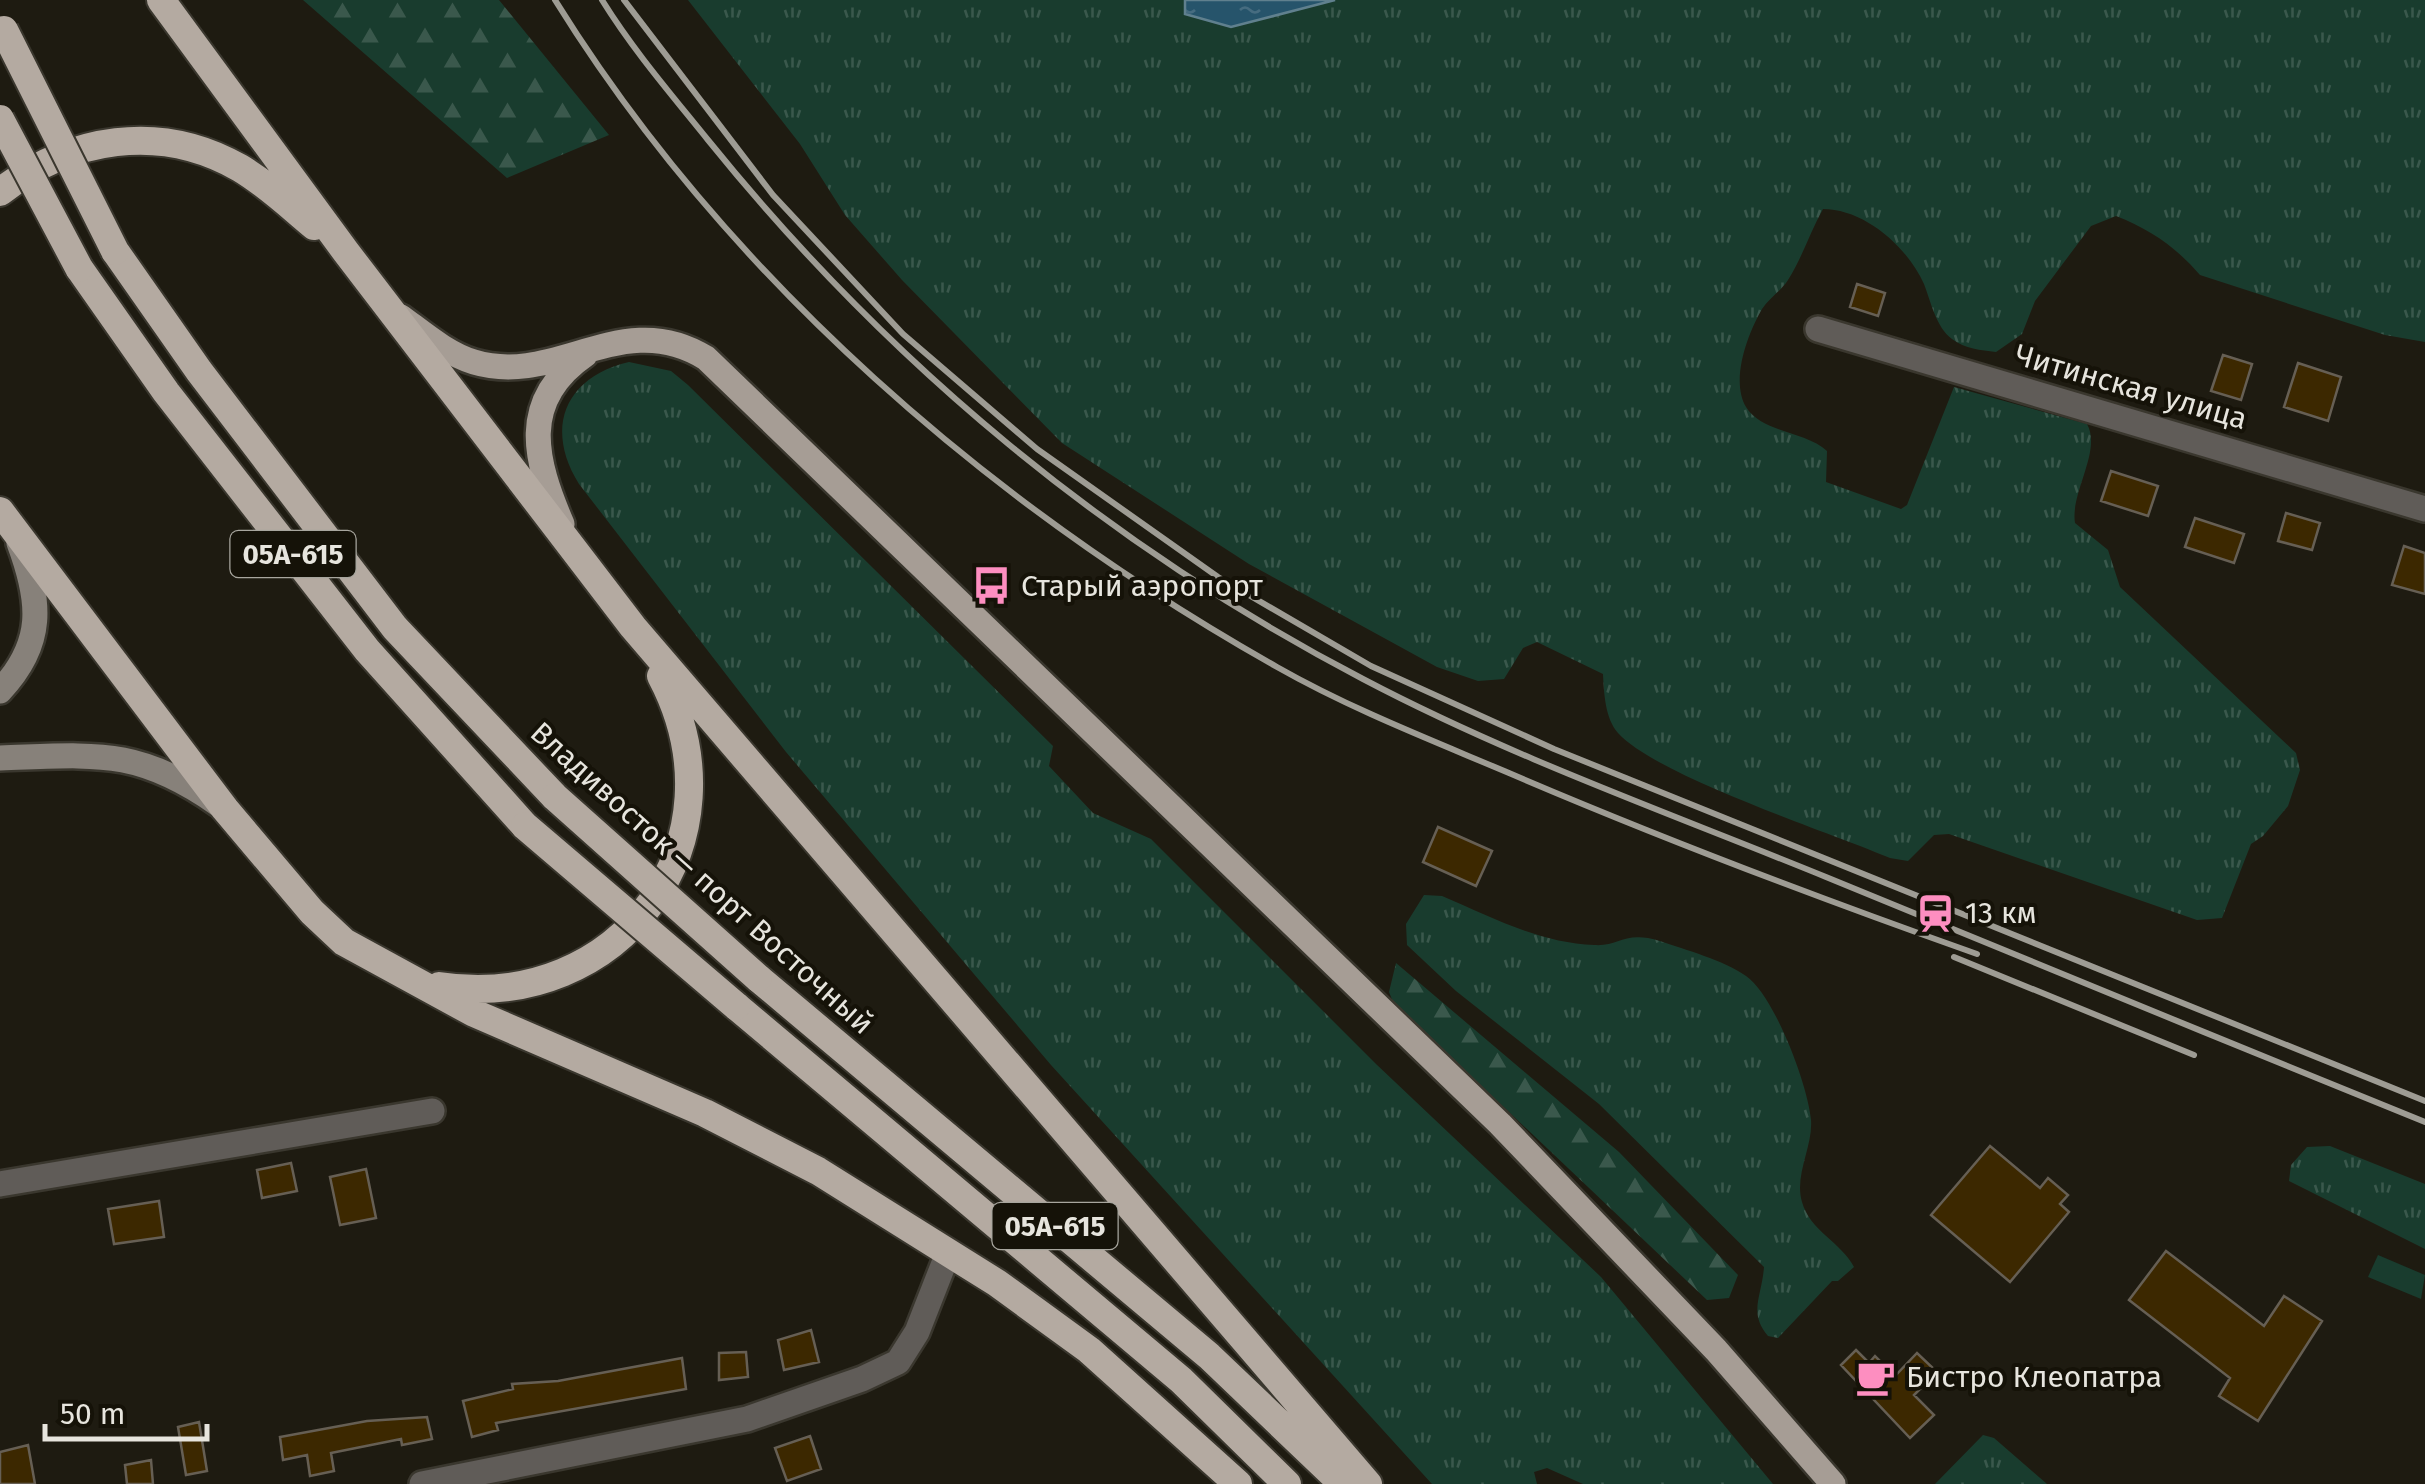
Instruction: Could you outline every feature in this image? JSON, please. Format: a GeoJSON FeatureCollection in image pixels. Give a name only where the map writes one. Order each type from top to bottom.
{"type":"FeatureCollection","features":[{"type":"Feature","properties":{"kind":"highway"},"geometry":{"type":"LineString","coordinates":[[161,0],[346,252],[632,627],[1368,1484]]}},
{"type":"Feature","properties":{"kind":"highway","name":"Владивосток — порт Восточный"},"geometry":{"type":"LineString","coordinates":[[2,26],[115,252],[198,371],[395,628],[554,796],[758,978],[1209,1356],[1342,1484]]}},
{"type":"Feature","properties":{"kind":"highway","name":"05А-615"},"geometry":{"type":"LineString","coordinates":[[0,118],[79,268],[166,392],[367,650],[525,826],[1182,1380],[1287,1484]]}},
{"type":"Feature","properties":{"kind":"highway"},"geometry":{"type":"LineString","coordinates":[[0,192],[46,161],[86,146],[129,140],[182,145],[242,169],[346,252]]}},
{"type":"Feature","properties":{"kind":"highway"},"geometry":{"type":"LineString","coordinates":[[0,511],[224,809],[312,912],[344,942],[474,1013],[705,1112],[818,1171],[948,1253],[1089,1350],[1238,1484]]}},
{"type":"Feature","properties":{"kind":"highway"},"geometry":{"type":"LineString","coordinates":[[376,961],[451,988],[500,990],[532,985],[592,960],[643,915],[678,853],[690,783],[678,712],[632,627]]}},
{"type":"Feature","properties":{"kind":"main road"},"geometry":{"type":"LineString","coordinates":[[387,306],[472,362],[512,367],[595,349],[626,338],[660,339],[692,350],[718,369],[1500,1124],[1716,1350],[1832,1484]]}},
{"type":"Feature","properties":{"kind":"main road"},"geometry":{"type":"LineString","coordinates":[[572,547],[542,478],[538,428],[557,382],[595,349]]}},
{"type":"Feature","properties":{"kind":"main road"},"geometry":{"type":"LineString","coordinates":[[0,691],[22,667],[33,639],[36,608],[17,538]]}},
{"type":"Feature","properties":{"kind":"main road"},"geometry":{"type":"LineString","coordinates":[[0,758],[104,754],[136,760],[167,772],[224,809]]}},
{"type":"Feature","properties":{"kind":"street","name":"Читинская улица"},"geometry":{"type":"LineString","coordinates":[[1818,330],[2425,508]]}},
{"type":"Feature","properties":{"kind":"street"},"geometry":{"type":"LineString","coordinates":[[0,1184],[432,1111]]}},
{"type":"Feature","properties":{"kind":"street"},"geometry":{"type":"LineString","coordinates":[[422,1484],[746,1419],[862,1379],[898,1362],[917,1332],[948,1253]]}},
{"type":"Feature","properties":{"kind":"green space"},"geometry":{"type":"Polygon","coordinates":[[[303,0],[499,0],[609,135],[507,178],[303,0]]]}},
{"type":"Feature","properties":{"kind":"green space"},"geometry":{"type":"Polygon","coordinates":[[[688,0],[1185,0],[1185,14],[1335,0],[2425,0],[2425,342],[2385,335],[2200,275],[2162,240],[2116,216],[2091,226],[2035,301],[2022,334],[1996,352],[1973,348],[1946,334],[1924,284],[1895,244],[1854,215],[1823,209],[1788,280],[1757,319],[1740,370],[1742,396],[1753,416],[1827,451],[1826,482],[1901,509],[1907,505],[1954,387],[2087,424],[2091,447],[2075,523],[2108,550],[2120,587],[2296,753],[2300,770],[2288,806],[2263,836],[2251,844],[2222,918],[2197,920],[1949,834],[1934,835],[1908,861],[1890,858],[1705,785],[1638,750],[1618,733],[1606,705],[1603,674],[1537,642],[1523,648],[1504,679],[1478,681],[1437,667],[1249,564],[1062,443],[902,280],[845,215],[800,144],[688,0]]]}},
{"type":"Feature","properties":{"kind":"green space"},"geometry":{"type":"Polygon","coordinates":[[[629,362],[671,371],[688,385],[1053,746],[1049,766],[1093,813],[1151,839],[1376,1064],[1601,1277],[1773,1484],[1583,1484],[1547,1468],[1534,1472],[1537,1484],[1432,1484],[1051,1065],[786,752],[579,484],[563,443],[567,408],[589,380],[629,362]]]}},
{"type":"Feature","properties":{"kind":"green space"},"geometry":{"type":"Polygon","coordinates":[[[1424,895],[1442,896],[1516,928],[1574,943],[1603,945],[1638,937],[1660,941],[1716,960],[1746,976],[1757,986],[1778,1021],[1808,1105],[1811,1130],[1800,1182],[1802,1202],[1812,1221],[1854,1267],[1838,1281],[1832,1281],[1778,1338],[1768,1336],[1757,1312],[1764,1267],[1599,1104],[1456,991],[1407,945],[1406,924],[1424,895]]]}},
{"type":"Feature","properties":{"kind":"green space"},"geometry":{"type":"Polygon","coordinates":[[[1396,963],[1619,1152],[1738,1275],[1729,1298],[1707,1300],[1393,1002],[1389,992],[1396,963]]]}},
{"type":"Feature","properties":{"kind":"green space"},"geometry":{"type":"Polygon","coordinates":[[[2330,1146],[2425,1184],[2425,1249],[2289,1181],[2291,1165],[2307,1147],[2330,1146]]]}},
{"type":"Feature","properties":{"kind":"green space"},"geometry":{"type":"Polygon","coordinates":[[[2378,1255],[2425,1275],[2421,1299],[2368,1277],[2378,1255]]]}},
{"type":"Feature","properties":{"kind":"green space"},"geometry":{"type":"Polygon","coordinates":[[[1983,1435],[1994,1438],[2047,1484],[1935,1484],[1983,1435]]]}},
{"type":"Feature","properties":{"kind":"water"},"geometry":{"type":"Polygon","coordinates":[[[1185,0],[1335,0],[1231,27],[1185,14],[1185,0]]]}},
{"type":"Feature","properties":{"kind":"building"},"geometry":{"type":"Polygon","coordinates":[[[1857,284],[1885,293],[1878,316],[1850,307],[1857,284]]]}},
{"type":"Feature","properties":{"kind":"building"},"geometry":{"type":"Polygon","coordinates":[[[2223,355],[2252,364],[2241,400],[2211,391],[2223,355]]]}},
{"type":"Feature","properties":{"kind":"building"},"geometry":{"type":"Polygon","coordinates":[[[2298,363],[2341,377],[2328,421],[2284,407],[2298,363]]]}},
{"type":"Feature","properties":{"kind":"building"},"geometry":{"type":"Polygon","coordinates":[[[2111,471],[2158,486],[2148,516],[2101,501],[2111,471]]]}},
{"type":"Feature","properties":{"kind":"building"},"geometry":{"type":"Polygon","coordinates":[[[2286,513],[2320,523],[2312,550],[2278,541],[2286,513]]]}},
{"type":"Feature","properties":{"kind":"building"},"geometry":{"type":"Polygon","coordinates":[[[2195,518],[2244,534],[2234,563],[2185,547],[2195,518]]]}},
{"type":"Feature","properties":{"kind":"building"},"geometry":{"type":"Polygon","coordinates":[[[2404,546],[2425,553],[2425,594],[2392,585],[2404,546]]]}},
{"type":"Feature","properties":{"kind":"building"},"geometry":{"type":"Polygon","coordinates":[[[1438,827],[1492,851],[1476,886],[1423,862],[1438,827]]]}},
{"type":"Feature","properties":{"kind":"building"},"geometry":{"type":"Polygon","coordinates":[[[1990,1146],[2040,1188],[2048,1178],[2068,1195],[2060,1204],[2069,1212],[2010,1282],[1931,1215],[1990,1146]]]}},
{"type":"Feature","properties":{"kind":"building"},"geometry":{"type":"Polygon","coordinates":[[[291,1163],[297,1191],[262,1198],[257,1170],[291,1163]]]}},
{"type":"Feature","properties":{"kind":"building"},"geometry":{"type":"Polygon","coordinates":[[[366,1169],[376,1218],[340,1225],[330,1177],[366,1169]]]}},
{"type":"Feature","properties":{"kind":"building"},"geometry":{"type":"Polygon","coordinates":[[[159,1201],[164,1237],[114,1244],[108,1209],[159,1201]]]}},
{"type":"Feature","properties":{"kind":"building"},"geometry":{"type":"Polygon","coordinates":[[[2166,1251],[2264,1326],[2284,1296],[2322,1321],[2258,1421],[2219,1396],[2230,1378],[2129,1300],[2166,1251]]]}},
{"type":"Feature","properties":{"kind":"building"},"geometry":{"type":"Polygon","coordinates":[[[811,1330],[819,1362],[784,1370],[778,1340],[811,1330]]]}},
{"type":"Feature","properties":{"kind":"building"},"geometry":{"type":"Polygon","coordinates":[[[1856,1350],[1869,1363],[1875,1356],[1895,1376],[1917,1353],[1937,1372],[1914,1395],[1934,1415],[1910,1438],[1841,1365],[1856,1350]]]}},
{"type":"Feature","properties":{"kind":"building"},"geometry":{"type":"Polygon","coordinates":[[[746,1352],[748,1377],[719,1380],[719,1353],[746,1352]]]}},
{"type":"Feature","properties":{"kind":"building"},"geometry":{"type":"Polygon","coordinates":[[[682,1358],[686,1389],[496,1423],[498,1430],[472,1437],[463,1401],[513,1389],[512,1384],[558,1381],[682,1358]]]}},
{"type":"Feature","properties":{"kind":"building"},"geometry":{"type":"Polygon","coordinates":[[[427,1417],[432,1439],[402,1445],[401,1439],[331,1453],[334,1471],[310,1476],[307,1455],[283,1460],[280,1437],[367,1421],[427,1417]]]}},
{"type":"Feature","properties":{"kind":"building"},"geometry":{"type":"Polygon","coordinates":[[[199,1422],[207,1471],[186,1475],[178,1427],[199,1422]]]}},
{"type":"Feature","properties":{"kind":"building"},"geometry":{"type":"Polygon","coordinates":[[[810,1436],[821,1469],[787,1481],[775,1448],[810,1436]]]}},
{"type":"Feature","properties":{"kind":"building"},"geometry":{"type":"Polygon","coordinates":[[[28,1445],[35,1484],[0,1484],[0,1452],[28,1445]]]}},
{"type":"Feature","properties":{"kind":"building"},"geometry":{"type":"Polygon","coordinates":[[[151,1460],[153,1484],[127,1484],[125,1465],[151,1460]]]}},
{"type":"Feature","properties":{"kind":"railway"},"geometry":{"type":"LineString","coordinates":[[555,0],[624,102],[701,200],[785,292],[874,378],[969,459],[1068,534],[1171,604],[1277,667],[1392,723],[1683,845],[1977,954]]}},
{"type":"Feature","properties":{"kind":"railway"},"geometry":{"type":"LineString","coordinates":[[602,0],[653,72],[777,222],[850,300],[927,373],[1091,509],[1269,627],[1419,707],[1592,784],[2425,1122]]}},
{"type":"Feature","properties":{"kind":"railway"},"geometry":{"type":"LineString","coordinates":[[624,0],[773,195],[903,334],[1037,449],[1218,577],[1371,666],[1554,749],[2425,1101]]}},
{"type":"Feature","properties":{"kind":"railway"},"geometry":{"type":"LineString","coordinates":[[1954,957],[2194,1055]]}},
{"type":"Feature","properties":{"kind":"place","name":"Старый аэропорт"},"geometry":{"type":"Point","coordinates":[991,586]}},
{"type":"Feature","properties":{"kind":"place","name":"13 км"},"geometry":{"type":"Point","coordinates":[1935,913]}},
{"type":"Feature","properties":{"kind":"place","name":"Бистро Клеопатра"},"geometry":{"type":"Point","coordinates":[1876,1377]}}]}
